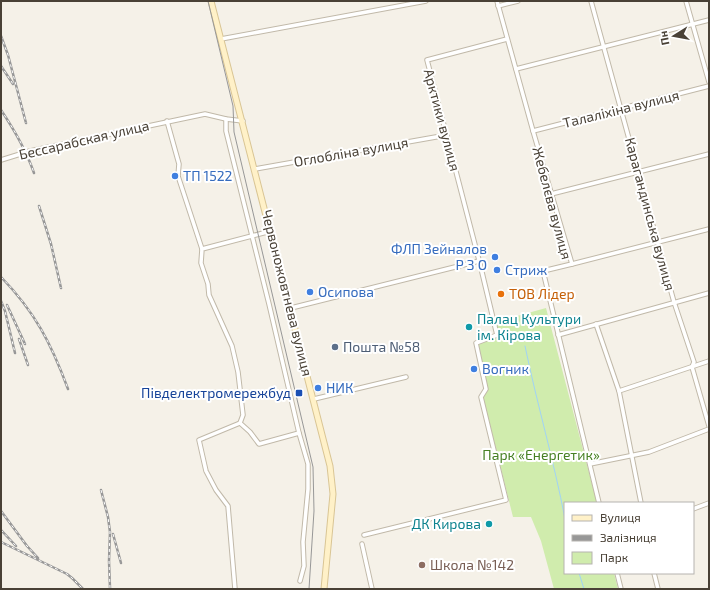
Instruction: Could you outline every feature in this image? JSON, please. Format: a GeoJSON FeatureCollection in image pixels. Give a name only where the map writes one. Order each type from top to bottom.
{"type":"FeatureCollection","features":[{"type":"Feature","properties":{"kind":"main road","name":"Червоножовтнева вулиця"},"geometry":{"type":"LineString","coordinates":[[211,1],[291,308],[330,466],[333,494],[324,589]]}},
{"type":"Feature","properties":{"kind":"street"},"geometry":{"type":"LineString","coordinates":[[221,39],[426,1]]}},
{"type":"Feature","properties":{"kind":"street","name":"Жебелєва вулиця"},"geometry":{"type":"LineString","coordinates":[[496,1],[532,131],[572,264],[543,271],[599,502]]}},
{"type":"Feature","properties":{"kind":"street"},"geometry":{"type":"LineString","coordinates":[[498,6],[518,1]]}},
{"type":"Feature","properties":{"kind":"street","name":"Карагандинська вулиця"},"geometry":{"type":"LineString","coordinates":[[591,1],[674,302],[694,362],[692,367],[709,426]]}},
{"type":"Feature","properties":{"kind":"street"},"geometry":{"type":"LineString","coordinates":[[686,1],[709,82]]}},
{"type":"Feature","properties":{"kind":"street"},"geometry":{"type":"LineString","coordinates":[[516,69],[709,20]]}},
{"type":"Feature","properties":{"kind":"street","name":"Арктики вулиця"},"geometry":{"type":"LineString","coordinates":[[364,535],[506,500],[481,397],[486,389],[476,343],[497,335],[427,60],[507,39]]}},
{"type":"Feature","properties":{"kind":"street","name":"Талаліхіна вулиця"},"geometry":{"type":"LineString","coordinates":[[532,131],[621,110],[709,86]]}},
{"type":"Feature","properties":{"kind":"street","name":"Бессарабская улица"},"geometry":{"type":"LineString","coordinates":[[1,160],[30,151],[205,114],[243,121]]}},
{"type":"Feature","properties":{"kind":"street"},"geometry":{"type":"LineString","coordinates":[[226,119],[226,131],[286,374],[299,433],[308,464],[308,490],[303,542],[304,566],[300,581]]}},
{"type":"Feature","properties":{"kind":"street","name":"Бессарабская улица"},"geometry":{"type":"LineString","coordinates":[[167,121],[179,164],[178,176],[202,249],[201,263],[208,284],[209,296],[232,346],[238,372],[243,415],[240,423]]}},
{"type":"Feature","properties":{"kind":"street","name":"Оглобліна вулиця"},"geometry":{"type":"LineString","coordinates":[[255,169],[447,135]]}},
{"type":"Feature","properties":{"kind":"street"},"geometry":{"type":"LineString","coordinates":[[551,194],[639,173],[709,154]]}},
{"type":"Feature","properties":{"kind":"street"},"geometry":{"type":"LineString","coordinates":[[572,264],[709,229]]}},
{"type":"Feature","properties":{"kind":"street"},"geometry":{"type":"LineString","coordinates":[[202,249],[271,231]]}},
{"type":"Feature","properties":{"kind":"street"},"geometry":{"type":"LineString","coordinates":[[291,308],[479,260]]}},
{"type":"Feature","properties":{"kind":"street"},"geometry":{"type":"LineString","coordinates":[[558,335],[709,293]]}},
{"type":"Feature","properties":{"kind":"street"},"geometry":{"type":"LineString","coordinates":[[596,324],[618,391],[641,502]]}},
{"type":"Feature","properties":{"kind":"street"},"geometry":{"type":"LineString","coordinates":[[618,391],[709,361]]}},
{"type":"Feature","properties":{"kind":"street"},"geometry":{"type":"LineString","coordinates":[[314,399],[406,376]]}},
{"type":"Feature","properties":{"kind":"street"},"geometry":{"type":"LineString","coordinates":[[235,589],[228,506],[216,490],[206,471],[199,440],[240,423],[250,432],[259,444],[299,433]]}},
{"type":"Feature","properties":{"kind":"street"},"geometry":{"type":"LineString","coordinates":[[590,464],[649,452],[709,429]]}},
{"type":"Feature","properties":{"kind":"street"},"geometry":{"type":"LineString","coordinates":[[694,509],[709,503]]}},
{"type":"Feature","properties":{"kind":"street"},"geometry":{"type":"LineString","coordinates":[[362,544],[372,589]]}},
{"type":"Feature","properties":{"kind":"street"},"geometry":{"type":"LineString","coordinates":[[617,574],[621,589]]}},
{"type":"Feature","properties":{"kind":"street"},"geometry":{"type":"LineString","coordinates":[[654,574],[658,589]]}},
{"type":"Feature","properties":{"kind":"green space","name":"Парк «Енергетик»"},"geometry":{"type":"Polygon","coordinates":[[[546,308],[597,502],[564,502],[564,574],[614,574],[618,589],[554,589],[541,541],[531,517],[513,517],[483,397],[487,390],[477,343],[498,336],[495,322],[546,308]]]}},
{"type":"Feature","properties":{"kind":"waterway"},"geometry":{"type":"LineString","coordinates":[[525,346],[564,514]]}},
{"type":"Feature","properties":{"kind":"waterway"},"geometry":{"type":"LineString","coordinates":[[579,574],[584,589]]}},
{"type":"Feature","properties":{"kind":"tram line"},"geometry":{"type":"LineString","coordinates":[[208,1],[233,106],[234,132],[313,467],[314,511],[309,589]]}},
{"type":"Feature","properties":{"kind":"railway"},"geometry":{"type":"LineString","coordinates":[[1,36],[8,55],[26,123]]}},
{"type":"Feature","properties":{"kind":"railway"},"geometry":{"type":"LineString","coordinates":[[1,66],[13,84]]}},
{"type":"Feature","properties":{"kind":"railway"},"geometry":{"type":"LineString","coordinates":[[1,110],[20,141],[34,173]]}},
{"type":"Feature","properties":{"kind":"railway"},"geometry":{"type":"LineString","coordinates":[[39,206],[51,244],[61,288]]}},
{"type":"Feature","properties":{"kind":"railway"},"geometry":{"type":"LineString","coordinates":[[1,277],[13,290],[41,329],[55,357],[68,389]]}},
{"type":"Feature","properties":{"kind":"railway"},"geometry":{"type":"LineString","coordinates":[[1,301],[5,311],[15,353]]}},
{"type":"Feature","properties":{"kind":"railway"},"geometry":{"type":"LineString","coordinates":[[7,305],[25,344]]}},
{"type":"Feature","properties":{"kind":"railway"},"geometry":{"type":"LineString","coordinates":[[19,339],[28,365]]}},
{"type":"Feature","properties":{"kind":"railway"},"geometry":{"type":"LineString","coordinates":[[101,490],[110,532],[110,588]]}},
{"type":"Feature","properties":{"kind":"railway"},"geometry":{"type":"LineString","coordinates":[[1,511],[27,546],[38,558]]}},
{"type":"Feature","properties":{"kind":"railway"},"geometry":{"type":"LineString","coordinates":[[1,530],[16,546]]}},
{"type":"Feature","properties":{"kind":"railway"},"geometry":{"type":"LineString","coordinates":[[113,534],[121,563]]}},
{"type":"Feature","properties":{"kind":"railway"},"geometry":{"type":"LineString","coordinates":[[1,542],[67,574],[83,589]]}},
{"type":"Feature","properties":{"kind":"place","name":"ТП 1522"},"geometry":{"type":"Point","coordinates":[175,176]}},
{"type":"Feature","properties":{"kind":"place","name":"ФЛП Зейналов Р З О"},"geometry":{"type":"Point","coordinates":[495,257]}},
{"type":"Feature","properties":{"kind":"place","name":"Стриж"},"geometry":{"type":"Point","coordinates":[497,270]}},
{"type":"Feature","properties":{"kind":"place","name":"Осипова"},"geometry":{"type":"Point","coordinates":[310,292]}},
{"type":"Feature","properties":{"kind":"place","name":"ТОВ Лідер"},"geometry":{"type":"Point","coordinates":[501,294]}},
{"type":"Feature","properties":{"kind":"place","name":"Палац Культури ім. Кірова"},"geometry":{"type":"Point","coordinates":[469,327]}},
{"type":"Feature","properties":{"kind":"place","name":"Пошта №58"},"geometry":{"type":"Point","coordinates":[335,347]}},
{"type":"Feature","properties":{"kind":"place","name":"Вогник"},"geometry":{"type":"Point","coordinates":[474,369]}},
{"type":"Feature","properties":{"kind":"place","name":"НИК"},"geometry":{"type":"Point","coordinates":[318,388]}},
{"type":"Feature","properties":{"kind":"place","name":"Півделектромережбуд"},"geometry":{"type":"Point","coordinates":[299,393]}},
{"type":"Feature","properties":{"kind":"place","name":"ДК Кирова"},"geometry":{"type":"Point","coordinates":[489,524]}},
{"type":"Feature","properties":{"kind":"place","name":"Школа №142"},"geometry":{"type":"Point","coordinates":[422,565]}}]}
